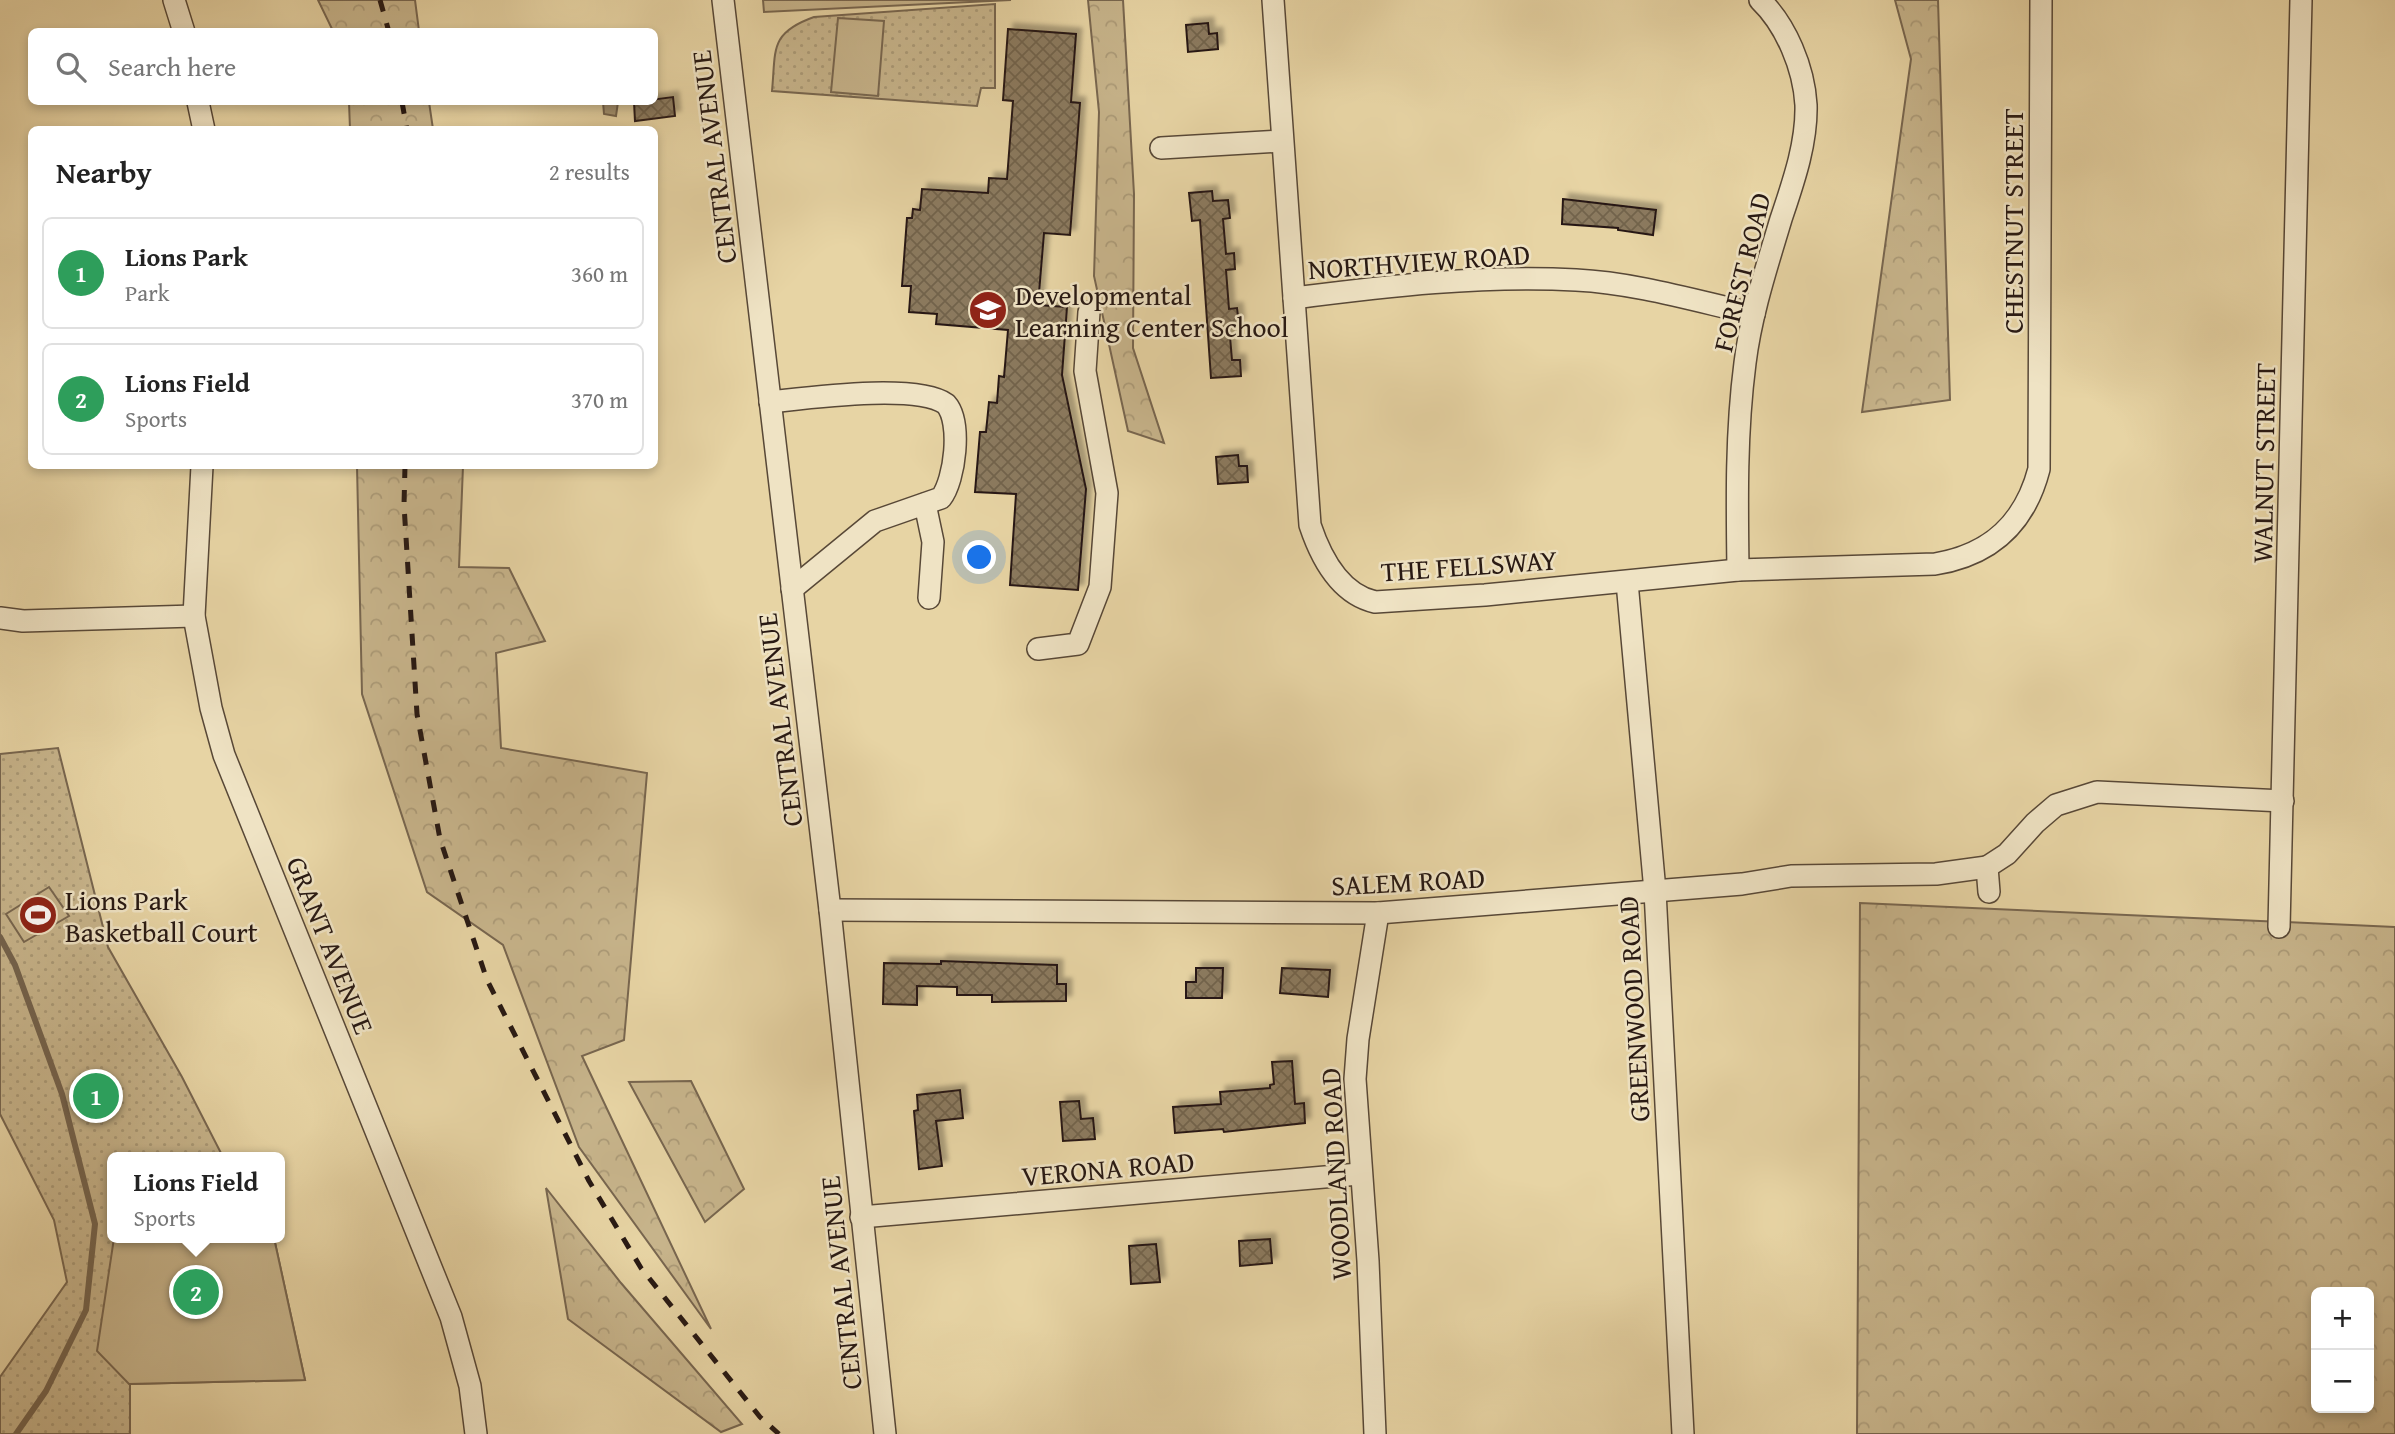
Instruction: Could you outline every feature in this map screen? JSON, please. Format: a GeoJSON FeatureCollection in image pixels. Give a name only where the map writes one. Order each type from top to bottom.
{"type":"FeatureCollection","features":[{"type":"Feature","properties":{"kind":"street"},"geometry":{"type":"LineString","coordinates":[[174,0],[183,28]]}},
{"type":"Feature","properties":{"kind":"street","name":"CENTRAL AVENUE"},"geometry":{"type":"LineString","coordinates":[[723,0],[830,910],[885,1434]]}},
{"type":"Feature","properties":{"kind":"street","name":"THE FELLSWAY"},"geometry":{"type":"LineString","coordinates":[[1273,0],[1310,525],[1318,548],[1330,568],[1358,598],[1376,602],[1485,595],[1738,570],[1935,564],[1958,560],[1980,552],[1999,539],[2022,513],[2039,469],[2039,441]]}},
{"type":"Feature","properties":{"kind":"street","name":"FOREST ROAD"},"geometry":{"type":"LineString","coordinates":[[1738,570],[1739,423],[1745,362],[1754,314],[1795,174],[1803,138],[1806,105],[1801,74],[1787,39],[1760,0]]}},
{"type":"Feature","properties":{"kind":"street","name":"CHESTNUT STREET"},"geometry":{"type":"LineString","coordinates":[[2039,441],[2041,0]]}},
{"type":"Feature","properties":{"kind":"street","name":"WALNUT STREET"},"geometry":{"type":"LineString","coordinates":[[2279,927],[2301,0]]}},
{"type":"Feature","properties":{"kind":"street"},"geometry":{"type":"LineString","coordinates":[[199,105],[203,126]]}},
{"type":"Feature","properties":{"kind":"street"},"geometry":{"type":"LineString","coordinates":[[1161,148],[1282,141]]}},
{"type":"Feature","properties":{"kind":"street","name":"NORTHVIEW ROAD"},"geometry":{"type":"LineString","coordinates":[[1294,298],[1457,281],[1578,280],[1648,289],[1754,314]]}},
{"type":"Feature","properties":{"kind":"street"},"geometry":{"type":"LineString","coordinates":[[1038,649],[1078,644],[1100,587],[1107,493],[1084,371],[1089,312]]}},
{"type":"Feature","properties":{"kind":"street"},"geometry":{"type":"LineString","coordinates":[[770,402],[848,395],[913,395],[942,401],[950,408],[954,421],[953,474],[941,498],[875,521],[792,589]]}},
{"type":"Feature","properties":{"kind":"street","name":"GRANT AVENUE"},"geometry":{"type":"LineString","coordinates":[[202,469],[194,616],[211,708],[223,755],[451,1317],[470,1386],[476,1434]]}},
{"type":"Feature","properties":{"kind":"street"},"geometry":{"type":"LineString","coordinates":[[925,504],[933,542],[929,598]]}},
{"type":"Feature","properties":{"kind":"street","name":"GREENWOOD ROAD"},"geometry":{"type":"LineString","coordinates":[[1627,582],[1656,891],[1683,1434]]}},
{"type":"Feature","properties":{"kind":"street"},"geometry":{"type":"LineString","coordinates":[[0,618],[23,621],[194,616]]}},
{"type":"Feature","properties":{"kind":"street"},"geometry":{"type":"LineString","coordinates":[[1989,892],[1987,867],[2007,854],[2035,823],[2056,805],[2097,792],[2283,801]]}},
{"type":"Feature","properties":{"kind":"street","name":"SALEM ROAD"},"geometry":{"type":"LineString","coordinates":[[830,910],[1378,913],[1656,891],[1791,876],[1936,874],[1987,867]]}},
{"type":"Feature","properties":{"kind":"street","name":"WOODLAND ROAD"},"geometry":{"type":"LineString","coordinates":[[1375,1434],[1368,1261],[1355,1079],[1358,1040],[1378,913]]}},
{"type":"Feature","properties":{"kind":"street","name":"VERONA ROAD"},"geometry":{"type":"LineString","coordinates":[[861,1217],[1360,1174]]}},
{"type":"Feature","properties":{"kind":"green space"},"geometry":{"type":"Polygon","coordinates":[[[318,0],[415,0],[419,28],[332,28],[318,0]]]}},
{"type":"Feature","properties":{"kind":"green space"},"geometry":{"type":"Polygon","coordinates":[[[763,0],[1011,0],[764,12],[763,0]]]}},
{"type":"Feature","properties":{"kind":"green space"},"geometry":{"type":"Polygon","coordinates":[[[1088,0],[1123,0],[1134,194],[1133,348],[1164,443],[1128,431],[1094,276],[1099,112],[1088,0]]]}},
{"type":"Feature","properties":{"kind":"green space"},"geometry":{"type":"Polygon","coordinates":[[[1895,0],[1938,0],[1950,400],[1862,412],[1911,59],[1895,0]]]}},
{"type":"Feature","properties":{"kind":"green space"},"geometry":{"type":"Polygon","coordinates":[[[995,4],[995,88],[981,88],[977,106],[772,91],[775,54],[782,37],[799,23],[814,17],[995,4]]]}},
{"type":"Feature","properties":{"kind":"green space"},"geometry":{"type":"Polygon","coordinates":[[[838,18],[884,21],[878,96],[831,92],[838,18]]]}},
{"type":"Feature","properties":{"kind":"green space"},"geometry":{"type":"Polygon","coordinates":[[[349,105],[429,105],[433,126],[350,126],[349,105]]]}},
{"type":"Feature","properties":{"kind":"green space"},"geometry":{"type":"Polygon","coordinates":[[[357,469],[463,469],[459,567],[509,568],[545,641],[496,653],[501,748],[647,773],[624,1040],[582,1056],[711,1329],[579,1147],[503,945],[427,892],[362,694],[357,469]]]}},
{"type":"Feature","properties":{"kind":"green space"},"geometry":{"type":"Polygon","coordinates":[[[58,748],[108,947],[182,1077],[220,1152],[107,1152],[107,1243],[275,1243],[305,1380],[130,1384],[130,1434],[0,1434],[0,1377],[67,1282],[54,1220],[0,1114],[0,754],[58,748]]]}},
{"type":"Feature","properties":{"kind":"green space","name":"Lions Park Basketball Court"},"geometry":{"type":"Polygon","coordinates":[[[49,887],[69,916],[24,942],[6,914],[49,887]]]}},
{"type":"Feature","properties":{"kind":"green space"},"geometry":{"type":"Polygon","coordinates":[[[1860,903],[2395,927],[2395,1434],[1857,1434],[1860,903]]]}},
{"type":"Feature","properties":{"kind":"green space"},"geometry":{"type":"Polygon","coordinates":[[[691,1081],[744,1189],[705,1222],[629,1082],[691,1081]]]}},
{"type":"Feature","properties":{"kind":"green space"},"geometry":{"type":"Polygon","coordinates":[[[546,1188],[621,1283],[742,1424],[721,1432],[568,1319],[546,1188]]]}},
{"type":"Feature","properties":{"kind":"green space"},"geometry":{"type":"Polygon","coordinates":[[[113,1243],[275,1243],[305,1380],[129,1384],[97,1351],[113,1243]]]}},
{"type":"Feature","properties":{"kind":"shaded area"},"geometry":{"type":"Polygon","coordinates":[[[603,105],[618,105],[616,116],[604,114],[603,105]]]}},
{"type":"Feature","properties":{"kind":"building"},"geometry":{"type":"Polygon","coordinates":[[[1208,23],[1209,34],[1217,33],[1218,49],[1188,52],[1186,25],[1208,23]]]}},
{"type":"Feature","properties":{"kind":"building","name":"Developmental Learning Center School"},"geometry":{"type":"Polygon","coordinates":[[[1008,29],[1076,34],[1071,102],[1080,103],[1070,235],[1044,233],[1038,305],[1067,307],[1062,375],[1086,489],[1078,590],[1010,585],[1016,494],[975,492],[980,432],[986,432],[989,402],[997,403],[999,376],[1004,377],[1008,330],[936,324],[937,314],[909,312],[911,286],[902,286],[907,218],[912,218],[913,209],[920,210],[922,189],[988,193],[989,178],[1007,179],[1013,101],[1003,100],[1008,29]]]}},
{"type":"Feature","properties":{"kind":"building"},"geometry":{"type":"Polygon","coordinates":[[[673,97],[675,116],[635,121],[634,105],[658,105],[658,99],[673,97]]]}},
{"type":"Feature","properties":{"kind":"building"},"geometry":{"type":"Polygon","coordinates":[[[1212,191],[1213,201],[1228,200],[1230,218],[1223,219],[1226,254],[1234,253],[1235,269],[1226,270],[1229,309],[1237,308],[1239,324],[1229,325],[1232,360],[1240,360],[1241,376],[1211,378],[1200,220],[1192,221],[1189,193],[1212,191]]]}},
{"type":"Feature","properties":{"kind":"building"},"geometry":{"type":"Polygon","coordinates":[[[1563,199],[1656,210],[1653,235],[1618,228],[1562,224],[1563,199]]]}},
{"type":"Feature","properties":{"kind":"building"},"geometry":{"type":"Polygon","coordinates":[[[1238,455],[1239,466],[1247,466],[1248,482],[1218,484],[1216,457],[1238,455]]]}},
{"type":"Feature","properties":{"kind":"building"},"geometry":{"type":"Polygon","coordinates":[[[941,961],[1057,965],[1057,984],[1066,984],[1066,1001],[992,1002],[992,995],[957,995],[957,987],[917,986],[917,1005],[883,1004],[884,963],[941,964],[941,961]]]}},
{"type":"Feature","properties":{"kind":"building"},"geometry":{"type":"Polygon","coordinates":[[[1196,968],[1223,968],[1222,998],[1186,998],[1186,982],[1196,982],[1196,968]]]}},
{"type":"Feature","properties":{"kind":"building"},"geometry":{"type":"Polygon","coordinates":[[[1282,968],[1330,970],[1328,997],[1280,993],[1282,968]]]}},
{"type":"Feature","properties":{"kind":"building"},"geometry":{"type":"Polygon","coordinates":[[[1292,1061],[1295,1104],[1304,1103],[1305,1123],[1224,1132],[1223,1129],[1175,1133],[1173,1107],[1221,1104],[1220,1092],[1270,1088],[1270,1085],[1274,1084],[1272,1062],[1292,1061]]]}},
{"type":"Feature","properties":{"kind":"building"},"geometry":{"type":"Polygon","coordinates":[[[960,1090],[963,1118],[936,1121],[942,1166],[919,1169],[914,1111],[918,1110],[917,1095],[960,1090]]]}},
{"type":"Feature","properties":{"kind":"building"},"geometry":{"type":"Polygon","coordinates":[[[1079,1101],[1081,1119],[1093,1118],[1095,1139],[1063,1141],[1060,1102],[1079,1101]]]}},
{"type":"Feature","properties":{"kind":"building"},"geometry":{"type":"Polygon","coordinates":[[[1270,1239],[1272,1263],[1240,1266],[1239,1241],[1270,1239]]]}},
{"type":"Feature","properties":{"kind":"building"},"geometry":{"type":"Polygon","coordinates":[[[1156,1244],[1160,1282],[1131,1284],[1129,1246],[1156,1244]]]}},
{"type":"Feature","properties":{"kind":"waterway"},"geometry":{"type":"LineString","coordinates":[[0,937],[15,965],[62,1094],[95,1224],[86,1310],[46,1391],[16,1434]]}},
{"type":"Feature","properties":{"kind":"railway"},"geometry":{"type":"LineString","coordinates":[[380,0],[388,28]]}},
{"type":"Feature","properties":{"kind":"railway"},"geometry":{"type":"LineString","coordinates":[[403,105],[406,126]]}},
{"type":"Feature","properties":{"kind":"railway"},"geometry":{"type":"LineString","coordinates":[[405,469],[404,505],[417,714],[440,839],[487,980],[589,1181],[641,1268],[760,1417],[779,1434]]}},
{"type":"Feature","properties":{"kind":"place","name":"Developmental Learning Center School"},"geometry":{"type":"Point","coordinates":[988,310]}},
{"type":"Feature","properties":{"kind":"place","name":"Lions Park Basketball Court"},"geometry":{"type":"Point","coordinates":[38,915]}},
{"type":"Feature","properties":{"kind":"place","name":"Lions Park"},"geometry":{"type":"Point","coordinates":[96,1096]}},
{"type":"Feature","properties":{"kind":"place","name":"Lions Field"},"geometry":{"type":"Point","coordinates":[196,1292]}}]}
